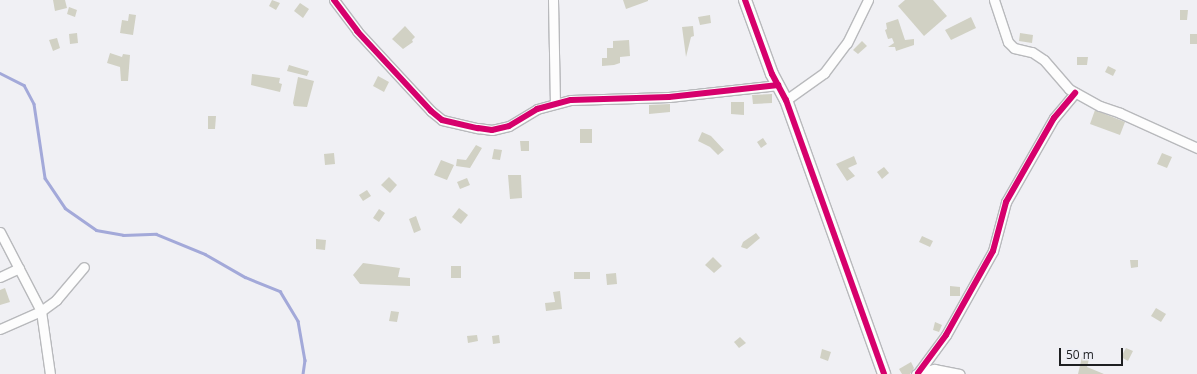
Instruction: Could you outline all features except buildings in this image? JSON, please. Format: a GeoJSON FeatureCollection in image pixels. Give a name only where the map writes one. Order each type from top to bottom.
{"type":"FeatureCollection","features":[{"type":"Feature","properties":{"kind":"street"},"geometry":{"type":"LineString","coordinates":[[334,0],[357,31],[442,120],[492,130],[510,126],[537,110],[571,100],[669,97],[778,85]]}},
{"type":"Feature","properties":{"kind":"street"},"geometry":{"type":"LineString","coordinates":[[554,0],[556,104]]}},
{"type":"Feature","properties":{"kind":"street"},"geometry":{"type":"LineString","coordinates":[[745,0],[778,85],[786,100],[884,374]]}},
{"type":"Feature","properties":{"kind":"street"},"geometry":{"type":"LineString","coordinates":[[786,100],[824,73],[847,43],[868,0]]}},
{"type":"Feature","properties":{"kind":"street"},"geometry":{"type":"LineString","coordinates":[[994,0],[1008,42],[1014,48],[1032,52],[1044,60],[1056,75],[1075,93],[1100,106],[1128,116],[1153,130],[1197,148]]}},
{"type":"Feature","properties":{"kind":"street"},"geometry":{"type":"LineString","coordinates":[[917,373],[946,335],[993,251],[1006,202],[1054,118],[1075,93]]}},
{"type":"Feature","properties":{"kind":"street"},"geometry":{"type":"LineString","coordinates":[[0,232],[40,311],[50,374]]}},
{"type":"Feature","properties":{"kind":"street"},"geometry":{"type":"LineString","coordinates":[[0,329],[40,311],[56,300],[84,267]]}},
{"type":"Feature","properties":{"kind":"street"},"geometry":{"type":"LineString","coordinates":[[0,277],[19,268]]}},
{"type":"Feature","properties":{"kind":"street"},"geometry":{"type":"LineString","coordinates":[[917,373],[934,369],[960,374]]}},
{"type":"Feature","properties":{"kind":"waterway"},"geometry":{"type":"LineString","coordinates":[[0,73],[24,85],[34,104],[45,178],[65,208],[96,230],[123,235],[156,234],[205,254],[245,277],[280,291],[298,321],[305,360],[303,374]]}},
{"type":"Feature","properties":{"kind":"cycle path"},"geometry":{"type":"LineString","coordinates":[[334,0],[357,31],[431,111],[442,120],[478,128],[492,130],[509,126],[537,109],[571,100],[669,97],[778,85]]}},
{"type":"Feature","properties":{"kind":"cycle path"},"geometry":{"type":"LineString","coordinates":[[745,0],[772,74],[786,100],[884,374]]}},
{"type":"Feature","properties":{"kind":"cycle path"},"geometry":{"type":"LineString","coordinates":[[918,373],[946,335],[993,251],[1006,202],[1054,118],[1075,93]]}}]}
